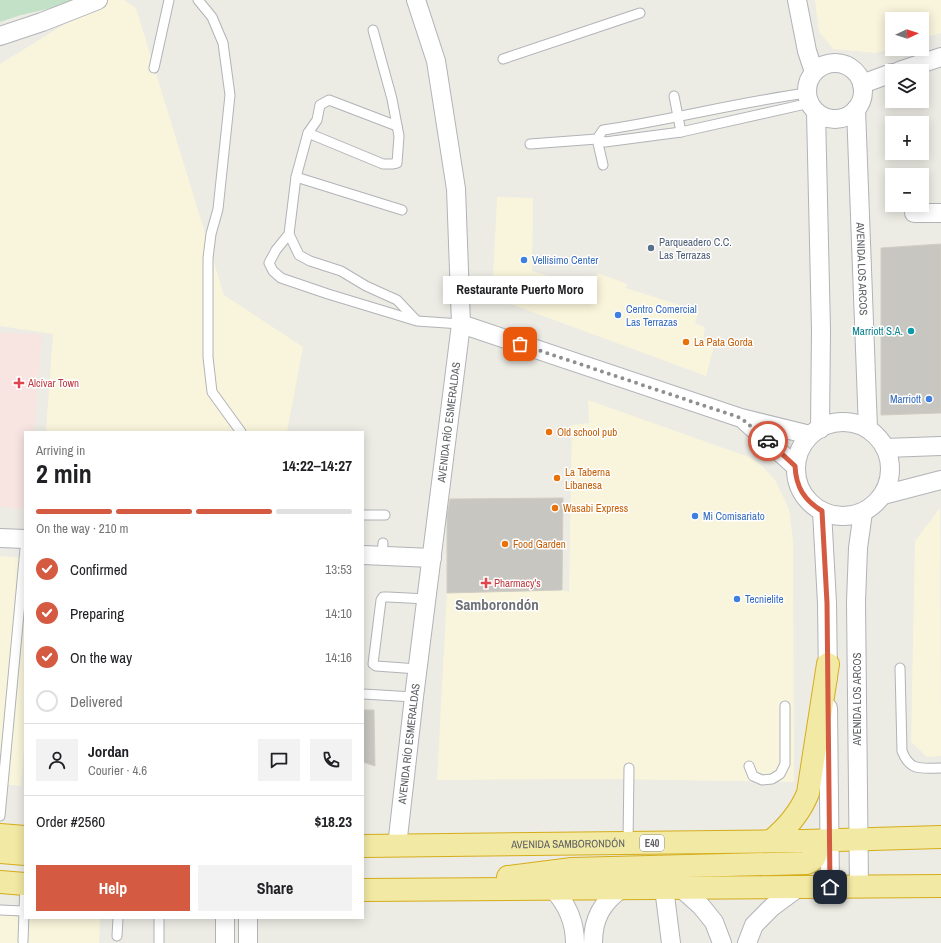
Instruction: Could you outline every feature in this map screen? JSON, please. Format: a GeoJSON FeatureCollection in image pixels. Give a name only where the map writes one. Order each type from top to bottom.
{"type":"FeatureCollection","features":[{"type":"Feature","properties":{"kind":"highway"},"geometry":{"type":"LineString","coordinates":[[771,840],[784,830],[796,817],[804,804],[808,793],[828,664]]}},
{"type":"Feature","properties":{"kind":"highway"},"geometry":{"type":"LineString","coordinates":[[0,835],[24,837]]}},
{"type":"Feature","properties":{"kind":"highway","name":"AVENIDA SAMBORONDÓN"},"geometry":{"type":"LineString","coordinates":[[364,846],[771,840],[804,841],[941,837]]}},
{"type":"Feature","properties":{"kind":"highway"},"geometry":{"type":"LineString","coordinates":[[398,890],[572,869],[807,863],[815,858],[816,849],[810,842],[804,841]]}},
{"type":"Feature","properties":{"kind":"highway"},"geometry":{"type":"LineString","coordinates":[[0,852],[24,854]]}},
{"type":"Feature","properties":{"kind":"highway"},"geometry":{"type":"LineString","coordinates":[[0,882],[24,884]]}},
{"type":"Feature","properties":{"kind":"highway"},"geometry":{"type":"LineString","coordinates":[[364,890],[941,886]]}},
{"type":"Feature","properties":{"kind":"street"},"geometry":{"type":"LineString","coordinates":[[0,36],[42,22],[98,0]]}},
{"type":"Feature","properties":{"kind":"street","name":"AVENIDA RÍO ESMERALDAS"},"geometry":{"type":"LineString","coordinates":[[397,846],[414,697],[461,324],[456,189],[436,61],[416,0]]}},
{"type":"Feature","properties":{"kind":"street"},"geometry":{"type":"LineString","coordinates":[[797,0],[807,51],[814,72]]}},
{"type":"Feature","properties":{"kind":"street"},"geometry":{"type":"LineString","coordinates":[[919,64],[941,56]]}},
{"type":"Feature","properties":{"kind":"street"},"geometry":{"type":"LineString","coordinates":[[811,102],[826,117],[837,118],[847,116],[856,109],[863,93],[862,84],[858,74],[850,67],[831,63],[822,66],[814,72],[809,82],[821,330],[815,432]]}},
{"type":"Feature","properties":{"kind":"street"},"geometry":{"type":"LineString","coordinates":[[862,84],[885,76]]}},
{"type":"Feature","properties":{"kind":"street","name":"AVENIDA LOS ARCOS"},"geometry":{"type":"LineString","coordinates":[[856,109],[868,429]]}},
{"type":"Feature","properties":{"kind":"street"},"geometry":{"type":"LineString","coordinates":[[914,213],[941,213]]}},
{"type":"Feature","properties":{"kind":"street"},"geometry":{"type":"LineString","coordinates":[[461,324],[741,418],[815,432]]}},
{"type":"Feature","properties":{"kind":"street"},"geometry":{"type":"LineString","coordinates":[[741,418],[795,466]]}},
{"type":"Feature","properties":{"kind":"street"},"geometry":{"type":"LineString","coordinates":[[844,422],[856,424],[868,429],[878,437],[886,448],[890,464],[889,480],[883,495],[874,506],[863,512],[842,518],[831,516],[808,501],[799,488],[795,466],[798,455],[803,444],[815,432],[831,424],[844,422]]}},
{"type":"Feature","properties":{"kind":"street"},"geometry":{"type":"LineString","coordinates":[[886,448],[941,446]]}},
{"type":"Feature","properties":{"kind":"street"},"geometry":{"type":"LineString","coordinates":[[883,495],[941,480]]}},
{"type":"Feature","properties":{"kind":"street"},"geometry":{"type":"LineString","coordinates":[[822,511],[827,603],[830,887]]}},
{"type":"Feature","properties":{"kind":"street","name":"AVENIDA LOS ARCOS"},"geometry":{"type":"LineString","coordinates":[[859,887],[856,602],[858,548],[863,512]]}},
{"type":"Feature","properties":{"kind":"street"},"geometry":{"type":"LineString","coordinates":[[0,538],[24,539]]}},
{"type":"Feature","properties":{"kind":"street"},"geometry":{"type":"LineString","coordinates":[[364,555],[382,549],[432,558]]}},
{"type":"Feature","properties":{"kind":"street"},"geometry":{"type":"LineString","coordinates":[[827,603],[856,602]]}},
{"type":"Feature","properties":{"kind":"street"},"geometry":{"type":"LineString","coordinates":[[747,943],[754,925],[772,907],[800,887]]}},
{"type":"Feature","properties":{"kind":"street"},"geometry":{"type":"LineString","coordinates":[[553,888],[572,918],[575,943]]}},
{"type":"Feature","properties":{"kind":"street"},"geometry":{"type":"LineString","coordinates":[[593,943],[596,918],[602,906],[611,896],[622,888]]}},
{"type":"Feature","properties":{"kind":"street"},"geometry":{"type":"LineString","coordinates":[[671,943],[673,888]]}},
{"type":"Feature","properties":{"kind":"street"},"geometry":{"type":"LineString","coordinates":[[673,888],[701,906],[714,922],[722,943]]}},
{"type":"Feature","properties":{"kind":"street"},"geometry":{"type":"LineString","coordinates":[[225,919],[225,943]]}},
{"type":"Feature","properties":{"kind":"street"},"geometry":{"type":"LineString","coordinates":[[248,919],[248,943]]}},
{"type":"Feature","properties":{"kind":"lane"},"geometry":{"type":"LineString","coordinates":[[154,68],[169,0]]}},
{"type":"Feature","properties":{"kind":"lane"},"geometry":{"type":"LineString","coordinates":[[198,0],[212,17],[223,43],[230,95],[218,209],[211,234],[208,258],[208,357],[212,392],[240,431]]}},
{"type":"Feature","properties":{"kind":"lane"},"geometry":{"type":"LineString","coordinates":[[503,59],[640,13]]}},
{"type":"Feature","properties":{"kind":"lane"},"geometry":{"type":"LineString","coordinates":[[308,133],[383,164],[397,163],[399,136],[392,99],[373,30]]}},
{"type":"Feature","properties":{"kind":"lane"},"geometry":{"type":"LineString","coordinates":[[674,96],[681,132]]}},
{"type":"Feature","properties":{"kind":"lane"},"geometry":{"type":"LineString","coordinates":[[603,165],[597,139],[603,130],[679,117],[774,97],[811,102]]}},
{"type":"Feature","properties":{"kind":"lane"},"geometry":{"type":"LineString","coordinates":[[397,126],[329,100],[320,104],[317,120],[308,133],[296,177],[289,234],[276,250],[269,263],[273,271],[281,278],[417,321],[461,324]]}},
{"type":"Feature","properties":{"kind":"lane"},"geometry":{"type":"LineString","coordinates":[[530,144],[597,139],[605,142],[681,132],[811,102]]}},
{"type":"Feature","properties":{"kind":"lane"},"geometry":{"type":"LineString","coordinates":[[715,110],[719,124]]}},
{"type":"Feature","properties":{"kind":"lane"},"geometry":{"type":"LineString","coordinates":[[296,177],[402,210]]}},
{"type":"Feature","properties":{"kind":"lane"},"geometry":{"type":"LineString","coordinates":[[289,234],[299,255],[310,261],[341,271],[366,286],[396,300],[417,321]]}},
{"type":"Feature","properties":{"kind":"lane"},"geometry":{"type":"LineString","coordinates":[[364,515],[386,515]]}},
{"type":"Feature","properties":{"kind":"lane"},"geometry":{"type":"LineString","coordinates":[[0,816],[24,561]]}},
{"type":"Feature","properties":{"kind":"lane"},"geometry":{"type":"LineString","coordinates":[[418,669],[376,666],[373,664],[379,614],[381,600],[384,598],[427,599]]}},
{"type":"Feature","properties":{"kind":"lane"},"geometry":{"type":"LineString","coordinates":[[900,668],[902,752],[905,760],[910,765],[916,767],[941,768]]}},
{"type":"Feature","properties":{"kind":"lane"},"geometry":{"type":"LineString","coordinates":[[364,694],[414,697]]}},
{"type":"Feature","properties":{"kind":"lane"},"geometry":{"type":"LineString","coordinates":[[749,766],[753,776],[762,780],[772,779],[780,774],[785,764],[785,706]]}},
{"type":"Feature","properties":{"kind":"lane"},"geometry":{"type":"LineString","coordinates":[[628,843],[629,768]]}},
{"type":"Feature","properties":{"kind":"lane"},"geometry":{"type":"LineString","coordinates":[[23,941],[24,898]]}},
{"type":"Feature","properties":{"kind":"lane"},"geometry":{"type":"LineString","coordinates":[[0,910],[23,911]]}},
{"type":"Feature","properties":{"kind":"lane"},"geometry":{"type":"LineString","coordinates":[[117,936],[118,919]]}},
{"type":"Feature","properties":{"kind":"lane"},"geometry":{"type":"LineString","coordinates":[[159,919],[159,943]]}},
{"type":"Feature","properties":{"kind":"shaded area"},"geometry":{"type":"Polygon","coordinates":[[[104,0],[124,0],[136,8],[224,295],[303,347],[287,431],[46,431],[53,334],[0,326],[0,64],[104,0]]]}},
{"type":"Feature","properties":{"kind":"shaded area"},"geometry":{"type":"Polygon","coordinates":[[[815,0],[941,0],[941,33],[929,36],[929,12],[885,12],[885,50],[876,53],[833,49],[819,32],[815,0]]]}},
{"type":"Feature","properties":{"kind":"shaded area"},"geometry":{"type":"Polygon","coordinates":[[[497,197],[533,198],[532,271],[593,290],[598,273],[627,284],[626,288],[699,311],[695,323],[705,327],[703,341],[714,346],[706,376],[492,297],[497,197]]]}},
{"type":"Feature","properties":{"kind":"shaded area","name":"Alcívar Town"},"geometry":{"type":"Polygon","coordinates":[[[0,333],[42,334],[34,431],[24,431],[24,509],[0,507],[0,333]]]}},
{"type":"Feature","properties":{"kind":"shaded area"},"geometry":{"type":"Polygon","coordinates":[[[588,400],[749,457],[761,465],[775,480],[789,509],[793,541],[794,782],[608,779],[437,780],[447,593],[562,590],[569,592],[572,425],[589,423],[588,400]]]}},
{"type":"Feature","properties":{"kind":"shaded area"},"geometry":{"type":"Polygon","coordinates":[[[940,508],[941,756],[927,757],[911,742],[915,541],[940,508]]]}},
{"type":"Feature","properties":{"kind":"shaded area"},"geometry":{"type":"Polygon","coordinates":[[[0,556],[24,558],[24,747],[21,786],[0,784],[0,556]]]}},
{"type":"Feature","properties":{"kind":"shaded area"},"geometry":{"type":"Polygon","coordinates":[[[0,913],[24,915],[24,919],[100,919],[99,943],[0,943],[0,913]]]}},
{"type":"Feature","properties":{"kind":"green space"},"geometry":{"type":"Polygon","coordinates":[[[0,0],[86,0],[21,15],[0,22],[0,0]]]}},
{"type":"Feature","properties":{"kind":"building","name":"Marriott S.A."},"geometry":{"type":"Polygon","coordinates":[[[941,244],[941,413],[881,415],[881,248],[941,244]]]}},
{"type":"Feature","properties":{"kind":"building","name":"Food Garden"},"geometry":{"type":"Polygon","coordinates":[[[563,498],[562,590],[447,593],[447,516],[450,499],[563,498]]]}},
{"type":"Feature","properties":{"kind":"building"},"geometry":{"type":"Polygon","coordinates":[[[364,710],[374,710],[375,766],[364,762],[364,710]]]}},
{"type":"Feature","properties":{"kind":"way so far"},"geometry":{"type":"LineString","coordinates":[[520,344],[741,418],[768,441]]}},
{"type":"Feature","properties":{"kind":"place","name":"Parqueadero C.C. Las Terrazas"},"geometry":{"type":"Point","coordinates":[651,248]}},
{"type":"Feature","properties":{"kind":"place","name":"Vellísimo Center"},"geometry":{"type":"Point","coordinates":[524,260]}},
{"type":"Feature","properties":{"kind":"place","name":"Centro Comercial Las Terrazas"},"geometry":{"type":"Point","coordinates":[618,315]}},
{"type":"Feature","properties":{"kind":"place","name":"Marriott S.A."},"geometry":{"type":"Point","coordinates":[911,331]}},
{"type":"Feature","properties":{"kind":"place","name":"La Pata Gorda"},"geometry":{"type":"Point","coordinates":[686,342]}},
{"type":"Feature","properties":{"kind":"place","name":"Restaurante Puerto Moro"},"geometry":{"type":"Point","coordinates":[520,344]}},
{"type":"Feature","properties":{"kind":"place","name":"Alcívar Town"},"geometry":{"type":"Point","coordinates":[19,383]}},
{"type":"Feature","properties":{"kind":"place","name":"Marriott"},"geometry":{"type":"Point","coordinates":[929,399]}},
{"type":"Feature","properties":{"kind":"place","name":"Old school pub"},"geometry":{"type":"Point","coordinates":[549,432]}},
{"type":"Feature","properties":{"kind":"place","name":"La Taberna Libanesa"},"geometry":{"type":"Point","coordinates":[557,478]}},
{"type":"Feature","properties":{"kind":"place","name":"Wasabi Express"},"geometry":{"type":"Point","coordinates":[555,508]}},
{"type":"Feature","properties":{"kind":"place","name":"Mi Comisariato"},"geometry":{"type":"Point","coordinates":[695,516]}},
{"type":"Feature","properties":{"kind":"place","name":"Food Garden"},"geometry":{"type":"Point","coordinates":[505,544]}},
{"type":"Feature","properties":{"kind":"place","name":"Pharmacy's"},"geometry":{"type":"Point","coordinates":[486,583]}},
{"type":"Feature","properties":{"kind":"place","name":"Tecnielite"},"geometry":{"type":"Point","coordinates":[737,599]}},
{"type":"Feature","properties":{"kind":"district","name":"Samborondón"},"geometry":{"type":"Point","coordinates":[497,604]}},
{"type":"Feature","properties":{"kind":"route"},"geometry":{"type":"LineString","coordinates":[[768,441],[795,466],[799,488],[804,497],[812,505],[822,511],[827,603],[830,887]]}}]}
